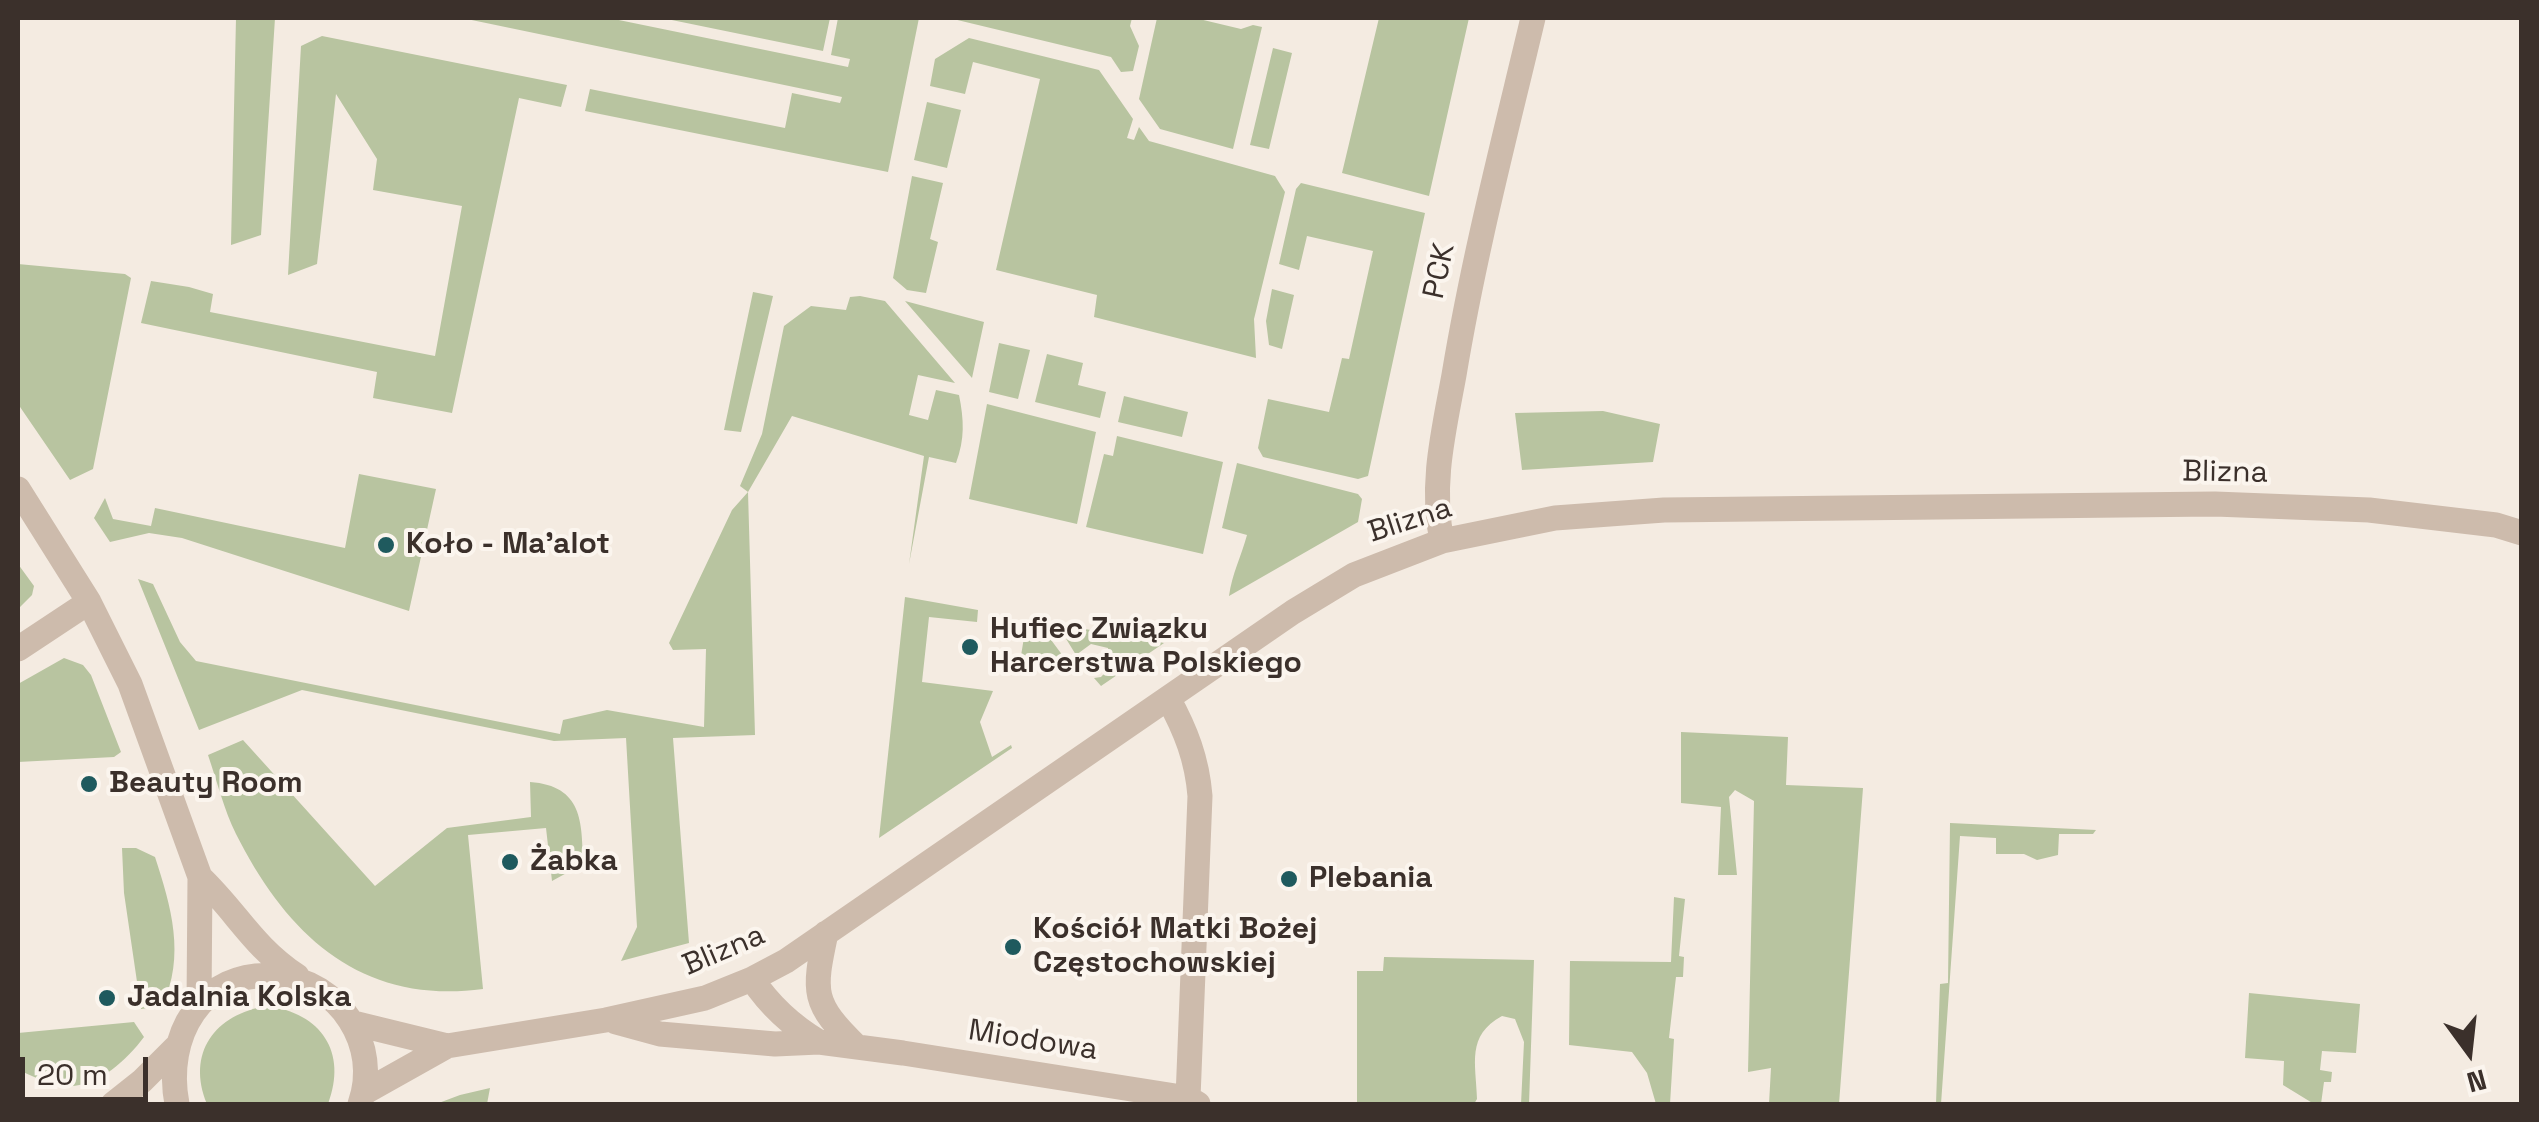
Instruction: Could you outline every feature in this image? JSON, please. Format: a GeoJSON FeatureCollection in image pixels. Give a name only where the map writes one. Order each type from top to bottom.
{"type":"FeatureCollection","features":[{"type":"Feature","properties":{"kind":"street","name":"PCK"},"geometry":{"type":"LineString","coordinates":[[1442,540],[1436,512],[1438,464],[1460,336],[1533,18]]}},
{"type":"Feature","properties":{"kind":"street"},"geometry":{"type":"LineString","coordinates":[[18,489],[90,602],[130,684],[200,877],[199,1005]]}},
{"type":"Feature","properties":{"kind":"street","name":"Blizna"},"geometry":{"type":"LineString","coordinates":[[363,1098],[446,1046],[606,1020],[705,998],[752,979],[826,933],[1293,612],[1354,575],[1442,540],[1556,518],[1664,510],[2176,504],[2369,510],[2496,525],[2522,533]]}},
{"type":"Feature","properties":{"kind":"street"},"geometry":{"type":"LineString","coordinates":[[18,649],[90,602]]}},
{"type":"Feature","properties":{"kind":"street"},"geometry":{"type":"LineString","coordinates":[[1168,698],[1198,763],[1193,1101]]}},
{"type":"Feature","properties":{"kind":"street"},"geometry":{"type":"LineString","coordinates":[[200,877],[224,900],[246,933],[271,959],[333,998],[353,1023],[363,1045],[367,1068],[363,1098]]}},
{"type":"Feature","properties":{"kind":"street"},"geometry":{"type":"LineString","coordinates":[[826,933],[817,974],[819,995],[828,1019],[857,1047]]}},
{"type":"Feature","properties":{"kind":"street"},"geometry":{"type":"LineString","coordinates":[[177,1104],[172,1076],[175,1048],[184,1025],[199,1005],[222,988],[248,978],[277,976],[305,982]]}},
{"type":"Feature","properties":{"kind":"street","name":"Miodowa"},"geometry":{"type":"LineString","coordinates":[[752,979],[764,997],[796,1028],[820,1042]]}},
{"type":"Feature","properties":{"kind":"street","name":"Miodowa"},"geometry":{"type":"LineString","coordinates":[[606,1020],[660,1034],[857,1047],[1193,1101]]}},
{"type":"Feature","properties":{"kind":"street","name":"Blizna"},"geometry":{"type":"LineString","coordinates":[[353,1023],[446,1046]]}},
{"type":"Feature","properties":{"kind":"street"},"geometry":{"type":"LineString","coordinates":[[113,1104],[142,1082],[175,1048]]}},
{"type":"Feature","properties":{"kind":"green space"},"geometry":{"type":"Polygon","coordinates":[[[236,18],[275,18],[261,235],[231,245],[236,18]]]}},
{"type":"Feature","properties":{"kind":"green space"},"geometry":{"type":"Polygon","coordinates":[[[462,18],[609,18],[848,67],[850,59],[831,55],[838,18],[919,18],[888,172],[585,111],[590,89],[785,128],[792,93],[840,103],[842,97],[462,18]]]}},
{"type":"Feature","properties":{"kind":"green space"},"geometry":{"type":"Polygon","coordinates":[[[662,18],[830,18],[823,51],[662,18]]]}},
{"type":"Feature","properties":{"kind":"green space"},"geometry":{"type":"Polygon","coordinates":[[[949,18],[1132,18],[1130,26],[1139,46],[1133,71],[1121,72],[1111,57],[949,18]]]}},
{"type":"Feature","properties":{"kind":"green space"},"geometry":{"type":"Polygon","coordinates":[[[1157,18],[1195,18],[1241,29],[1262,27],[1233,149],[1160,129],[1139,99],[1157,18]]]}},
{"type":"Feature","properties":{"kind":"green space"},"geometry":{"type":"Polygon","coordinates":[[[1379,18],[1469,18],[1429,196],[1342,173],[1379,18]]]}},
{"type":"Feature","properties":{"kind":"green space"},"geometry":{"type":"Polygon","coordinates":[[[322,36],[567,85],[561,107],[519,98],[452,413],[373,398],[377,372],[141,323],[151,281],[213,294],[210,312],[435,356],[462,206],[373,190],[377,159],[336,94],[317,264],[288,275],[301,46],[322,36]]]}},
{"type":"Feature","properties":{"kind":"green space"},"geometry":{"type":"Polygon","coordinates":[[[969,38],[1099,70],[1133,119],[1127,138],[1134,140],[1139,127],[1149,141],[1275,176],[1285,192],[1254,319],[1256,358],[1094,317],[1097,295],[996,270],[1040,79],[973,62],[965,94],[930,86],[935,59],[969,38]]]}},
{"type":"Feature","properties":{"kind":"green space"},"geometry":{"type":"Polygon","coordinates":[[[1273,48],[1292,53],[1269,149],[1250,145],[1273,48]]]}},
{"type":"Feature","properties":{"kind":"green space"},"geometry":{"type":"Polygon","coordinates":[[[927,102],[961,110],[947,168],[914,160],[927,102]]]}},
{"type":"Feature","properties":{"kind":"green space"},"geometry":{"type":"Polygon","coordinates":[[[912,176],[943,183],[930,239],[938,242],[926,293],[907,290],[893,278],[912,176]]]}},
{"type":"Feature","properties":{"kind":"green space"},"geometry":{"type":"Polygon","coordinates":[[[1301,183],[1425,213],[1368,476],[1358,479],[1263,457],[1258,448],[1268,399],[1329,412],[1342,358],[1349,359],[1373,251],[1307,236],[1299,270],[1279,264],[1296,189],[1301,183]]]}},
{"type":"Feature","properties":{"kind":"green space"},"geometry":{"type":"Polygon","coordinates":[[[18,264],[125,274],[131,278],[93,469],[70,480],[18,404],[18,264]]]}},
{"type":"Feature","properties":{"kind":"green space"},"geometry":{"type":"Polygon","coordinates":[[[1272,289],[1294,295],[1282,349],[1269,345],[1266,321],[1272,289]]]}},
{"type":"Feature","properties":{"kind":"green space"},"geometry":{"type":"Polygon","coordinates":[[[753,292],[773,296],[741,432],[724,430],[753,292]]]}},
{"type":"Feature","properties":{"kind":"green space"},"geometry":{"type":"Polygon","coordinates":[[[860,296],[885,301],[955,383],[918,375],[909,415],[928,420],[936,390],[959,395],[962,413],[956,463],[929,457],[909,564],[924,456],[792,416],[748,492],[740,486],[762,434],[784,326],[811,306],[846,310],[850,297],[860,296]]]}},
{"type":"Feature","properties":{"kind":"green space"},"geometry":{"type":"Polygon","coordinates":[[[905,301],[984,322],[972,378],[905,301]]]}},
{"type":"Feature","properties":{"kind":"green space"},"geometry":{"type":"Polygon","coordinates":[[[999,343],[1030,350],[1018,399],[989,392],[999,343]]]}},
{"type":"Feature","properties":{"kind":"green space"},"geometry":{"type":"Polygon","coordinates":[[[1047,354],[1083,363],[1078,385],[1106,392],[1100,418],[1035,402],[1047,354]]]}},
{"type":"Feature","properties":{"kind":"green space"},"geometry":{"type":"Polygon","coordinates":[[[1124,396],[1188,412],[1182,437],[1118,422],[1124,396]]]}},
{"type":"Feature","properties":{"kind":"green space"},"geometry":{"type":"Polygon","coordinates":[[[987,404],[1096,432],[1077,524],[969,499],[987,404]]]}},
{"type":"Feature","properties":{"kind":"green space"},"geometry":{"type":"Polygon","coordinates":[[[1603,411],[1660,424],[1653,462],[1522,470],[1515,413],[1603,411]]]}},
{"type":"Feature","properties":{"kind":"green space"},"geometry":{"type":"Polygon","coordinates":[[[1117,436],[1223,462],[1203,554],[1086,527],[1104,454],[1113,456],[1117,436]]]}},
{"type":"Feature","properties":{"kind":"green space"},"geometry":{"type":"Polygon","coordinates":[[[1237,463],[1358,494],[1362,499],[1358,522],[1229,596],[1247,535],[1222,528],[1237,463]]]}},
{"type":"Feature","properties":{"kind":"green space"},"geometry":{"type":"Polygon","coordinates":[[[359,474],[436,489],[409,611],[182,538],[149,533],[110,542],[94,518],[105,498],[113,519],[151,526],[155,508],[345,548],[359,474]]]}},
{"type":"Feature","properties":{"kind":"green space"},"geometry":{"type":"Polygon","coordinates":[[[748,492],[755,735],[673,738],[689,943],[621,961],[637,927],[626,738],[554,741],[302,690],[199,730],[138,579],[153,584],[180,642],[196,661],[560,734],[563,720],[607,710],[704,727],[706,649],[673,650],[669,643],[732,510],[748,492]]]}},
{"type":"Feature","properties":{"kind":"green space"},"geometry":{"type":"Polygon","coordinates":[[[18,564],[34,586],[32,595],[18,609],[18,564]]]}},
{"type":"Feature","properties":{"kind":"green space"},"geometry":{"type":"Polygon","coordinates":[[[905,597],[978,610],[977,622],[929,617],[922,682],[993,691],[980,722],[992,757],[1011,745],[1012,748],[879,838],[905,597]]]}},
{"type":"Feature","properties":{"kind":"green space"},"geometry":{"type":"Polygon","coordinates":[[[1027,619],[1037,621],[1063,656],[1018,674],[1027,619]]]}},
{"type":"Feature","properties":{"kind":"green space"},"geometry":{"type":"Polygon","coordinates":[[[1057,624],[1164,643],[1101,686],[1094,678],[1101,677],[1111,666],[1108,648],[1091,644],[1076,655],[1057,624]]]}},
{"type":"Feature","properties":{"kind":"green space"},"geometry":{"type":"Polygon","coordinates":[[[64,658],[83,665],[91,675],[121,752],[114,757],[18,762],[18,684],[64,658]]]}},
{"type":"Feature","properties":{"kind":"green space"},"geometry":{"type":"Polygon","coordinates":[[[1681,732],[1788,737],[1786,785],[1863,788],[1839,1104],[1769,1104],[1771,1068],[1748,1072],[1754,801],[1735,790],[1729,797],[1737,875],[1718,875],[1721,807],[1681,803],[1681,732]]]}},
{"type":"Feature","properties":{"kind":"green space"},"geometry":{"type":"Polygon","coordinates":[[[243,740],[375,886],[447,828],[531,817],[530,782],[547,785],[570,799],[580,821],[583,864],[552,881],[546,828],[468,835],[483,989],[440,991],[401,986],[365,974],[305,933],[257,871],[236,834],[208,755],[243,740]]]}},
{"type":"Feature","properties":{"kind":"green space"},"geometry":{"type":"Polygon","coordinates":[[[1950,823],[2096,830],[2093,834],[2059,834],[2058,855],[2037,860],[2024,854],[1996,854],[1996,838],[1960,836],[1941,1104],[1936,1104],[1940,984],[1948,983],[1950,823]]]}},
{"type":"Feature","properties":{"kind":"green space"},"geometry":{"type":"Polygon","coordinates":[[[122,848],[136,848],[155,857],[166,894],[175,950],[162,1006],[141,1009],[124,893],[122,848]]]}},
{"type":"Feature","properties":{"kind":"green space"},"geometry":{"type":"Polygon","coordinates":[[[1674,897],[1685,899],[1679,956],[1684,957],[1683,977],[1676,977],[1669,1038],[1674,1039],[1670,1104],[1656,1104],[1647,1073],[1632,1052],[1569,1045],[1570,961],[1671,962],[1674,897]]]}},
{"type":"Feature","properties":{"kind":"green space"},"geometry":{"type":"Polygon","coordinates":[[[1384,957],[1534,960],[1529,1104],[1521,1104],[1524,1042],[1515,1019],[1502,1016],[1483,1032],[1478,1042],[1474,1104],[1357,1104],[1357,971],[1383,971],[1384,957]]]}},
{"type":"Feature","properties":{"kind":"green space"},"geometry":{"type":"Polygon","coordinates":[[[2249,993],[2360,1004],[2356,1053],[2322,1051],[2320,1070],[2332,1072],[2331,1082],[2324,1082],[2321,1104],[2314,1104],[2283,1085],[2284,1061],[2245,1058],[2249,993]]]}},
{"type":"Feature","properties":{"kind":"green space"},"geometry":{"type":"Polygon","coordinates":[[[267,1006],[302,1017],[325,1038],[334,1068],[328,1104],[207,1104],[200,1068],[210,1039],[233,1018],[267,1006]]]}},
{"type":"Feature","properties":{"kind":"green space"},"geometry":{"type":"Polygon","coordinates":[[[134,1022],[144,1037],[119,1064],[87,1083],[58,1085],[18,1070],[18,1033],[134,1022]]]}},
{"type":"Feature","properties":{"kind":"green space"},"geometry":{"type":"Polygon","coordinates":[[[490,1088],[487,1104],[436,1104],[460,1095],[490,1088]]]}},
{"type":"Feature","properties":{"kind":"place","name":"Koło - Ma’alot"},"geometry":{"type":"Point","coordinates":[386,545]}},
{"type":"Feature","properties":{"kind":"place","name":"Hufiec Związku Harcerstwa Polskiego"},"geometry":{"type":"Point","coordinates":[970,647]}},
{"type":"Feature","properties":{"kind":"place","name":"Beauty Room"},"geometry":{"type":"Point","coordinates":[89,784]}},
{"type":"Feature","properties":{"kind":"place","name":"Żabka"},"geometry":{"type":"Point","coordinates":[510,862]}},
{"type":"Feature","properties":{"kind":"place","name":"Plebania"},"geometry":{"type":"Point","coordinates":[1289,879]}},
{"type":"Feature","properties":{"kind":"place","name":"Kościół Matki Bożej Częstochowskiej"},"geometry":{"type":"Point","coordinates":[1013,947]}},
{"type":"Feature","properties":{"kind":"place","name":"Jadalnia Kolska"},"geometry":{"type":"Point","coordinates":[107,998]}}]}
